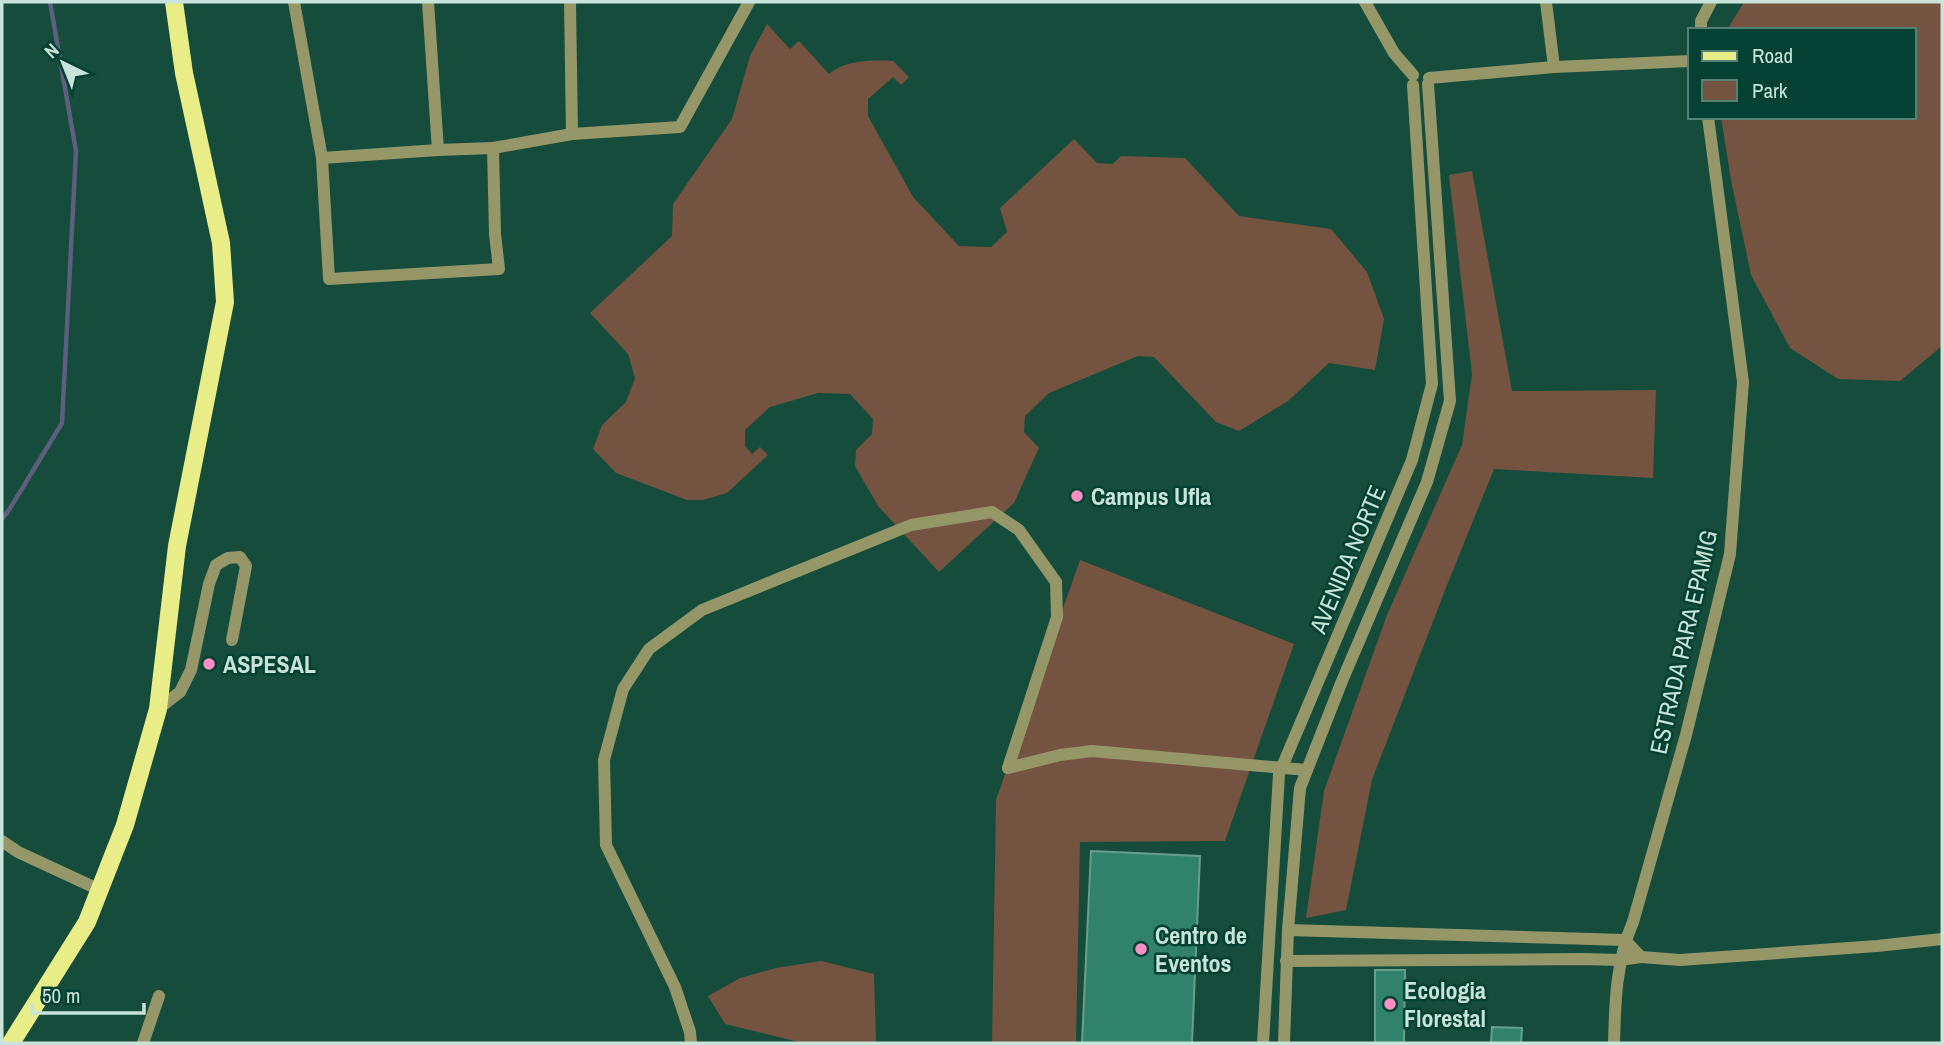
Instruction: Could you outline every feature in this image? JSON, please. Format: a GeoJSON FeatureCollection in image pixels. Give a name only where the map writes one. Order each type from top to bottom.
{"type":"FeatureCollection","features":[{"type":"Feature","properties":{"kind":"main road"},"geometry":{"type":"LineString","coordinates":[[11,1043],[87,922],[125,825],[158,709],[177,546],[225,302],[221,243],[184,73],[174,2]]}},
{"type":"Feature","properties":{"kind":"street"},"geometry":{"type":"LineString","coordinates":[[294,2],[322,158],[329,279],[499,270],[495,234],[493,148]]}},
{"type":"Feature","properties":{"kind":"street"},"geometry":{"type":"LineString","coordinates":[[428,2],[438,149]]}},
{"type":"Feature","properties":{"kind":"street"},"geometry":{"type":"LineString","coordinates":[[570,2],[572,134]]}},
{"type":"Feature","properties":{"kind":"street"},"geometry":{"type":"LineString","coordinates":[[322,158],[438,149],[493,148],[572,134],[680,127],[749,2]]}},
{"type":"Feature","properties":{"kind":"street"},"geometry":{"type":"LineString","coordinates":[[1365,2],[1394,53],[1422,89],[1429,81],[1554,67],[1688,61]]}},
{"type":"Feature","properties":{"kind":"street"},"geometry":{"type":"LineString","coordinates":[[1546,2],[1554,67]]}},
{"type":"Feature","properties":{"kind":"street"},"geometry":{"type":"LineString","coordinates":[[1701,28],[1711,2]]}},
{"type":"Feature","properties":{"kind":"street","name":"AVENIDA NORTE"},"geometry":{"type":"LineString","coordinates":[[1263,1043],[1279,774],[1412,460],[1432,384],[1413,80]]}},
{"type":"Feature","properties":{"kind":"street","name":"AVENIDA NORTE"},"geometry":{"type":"LineString","coordinates":[[1284,1043],[1286,961],[1300,788],[1342,681],[1427,482],[1450,401],[1429,81]]}},
{"type":"Feature","properties":{"kind":"street","name":"ESTRADA PARA EPAMIG"},"geometry":{"type":"LineString","coordinates":[[1614,1043],[1615,995],[1620,960],[1686,735],[1730,554],[1743,382],[1708,119]]}},
{"type":"Feature","properties":{"kind":"street"},"geometry":{"type":"LineString","coordinates":[[691,1043],[675,987],[606,845],[604,760],[623,689],[649,649],[702,610],[911,525],[992,512],[1018,530],[1056,582],[1057,617],[1008,768],[1060,755],[1092,751],[1307,770]]}},
{"type":"Feature","properties":{"kind":"street"},"geometry":{"type":"LineString","coordinates":[[158,709],[180,692],[191,670],[209,584],[216,565],[228,558],[240,557],[246,566],[232,640]]}},
{"type":"Feature","properties":{"kind":"street"},"geometry":{"type":"LineString","coordinates":[[2,841],[18,852],[100,890]]}},
{"type":"Feature","properties":{"kind":"street"},"geometry":{"type":"LineString","coordinates":[[1288,930],[1625,940],[1641,957]]}},
{"type":"Feature","properties":{"kind":"street"},"geometry":{"type":"LineString","coordinates":[[1443,936],[1444,960]]}},
{"type":"Feature","properties":{"kind":"street"},"geometry":{"type":"LineString","coordinates":[[1286,961],[1620,960],[1641,957],[1680,961],[1942,939]]}},
{"type":"Feature","properties":{"kind":"street"},"geometry":{"type":"LineString","coordinates":[[143,1043],[159,996]]}},
{"type":"Feature","properties":{"kind":"green space"},"geometry":{"type":"Polygon","coordinates":[[[1744,2],[1942,2],[1942,346],[1900,381],[1838,379],[1790,348],[1751,275],[1721,119],[1916,119],[1916,28],[1728,28],[1744,2]]]}},
{"type":"Feature","properties":{"kind":"green space"},"geometry":{"type":"Polygon","coordinates":[[[767,24],[790,49],[799,41],[829,74],[851,63],[893,61],[909,77],[901,85],[893,77],[868,99],[868,116],[913,197],[959,246],[991,247],[1007,232],[1000,208],[1074,139],[1097,163],[1113,164],[1121,156],[1185,158],[1239,216],[1331,229],[1367,272],[1384,319],[1375,370],[1329,363],[1288,401],[1239,431],[1216,422],[1154,357],[1138,356],[1049,393],[1025,416],[1024,432],[1039,448],[1014,503],[939,572],[878,506],[855,466],[856,450],[872,434],[873,419],[850,394],[818,393],[770,407],[745,430],[745,446],[752,454],[760,447],[768,455],[727,493],[703,500],[687,500],[616,473],[593,449],[602,425],[626,402],[635,378],[628,354],[590,313],[672,236],[673,204],[732,119],[750,56],[767,24]]]}},
{"type":"Feature","properties":{"kind":"green space"},"geometry":{"type":"Polygon","coordinates":[[[1472,171],[1512,391],[1656,390],[1653,478],[1494,469],[1372,780],[1346,910],[1306,918],[1324,791],[1387,615],[1462,445],[1472,374],[1449,175],[1472,171]]]}},
{"type":"Feature","properties":{"kind":"green space"},"geometry":{"type":"Polygon","coordinates":[[[1080,560],[1294,644],[1225,841],[1080,842],[1076,1043],[992,1043],[996,800],[1080,560]]]}},
{"type":"Feature","properties":{"kind":"green space"},"geometry":{"type":"Polygon","coordinates":[[[821,961],[874,974],[876,1043],[803,1043],[725,1024],[708,996],[740,978],[776,968],[821,961]]]}},
{"type":"Feature","properties":{"kind":"building","name":"Centro de Eventos"},"geometry":{"type":"Polygon","coordinates":[[[1091,851],[1200,856],[1192,1043],[1082,1043],[1091,851]]]}},
{"type":"Feature","properties":{"kind":"building","name":"Ecologia Florestal"},"geometry":{"type":"Polygon","coordinates":[[[1375,970],[1405,970],[1404,1043],[1375,1043],[1375,970]]]}},
{"type":"Feature","properties":{"kind":"building"},"geometry":{"type":"Polygon","coordinates":[[[1492,1027],[1522,1028],[1521,1043],[1491,1043],[1492,1027]]]}},
{"type":"Feature","properties":{"kind":"waterway"},"geometry":{"type":"LineString","coordinates":[[2,519],[62,423],[76,151],[50,2]]}},
{"type":"Feature","properties":{"kind":"place","name":"Campus Ufla"},"geometry":{"type":"Point","coordinates":[1077,496]}},
{"type":"Feature","properties":{"kind":"place","name":"ASPESAL"},"geometry":{"type":"Point","coordinates":[209,664]}},
{"type":"Feature","properties":{"kind":"place","name":"Centro de Eventos"},"geometry":{"type":"Point","coordinates":[1141,949]}},
{"type":"Feature","properties":{"kind":"place","name":"Ecologia Florestal"},"geometry":{"type":"Point","coordinates":[1390,1004]}}]}
